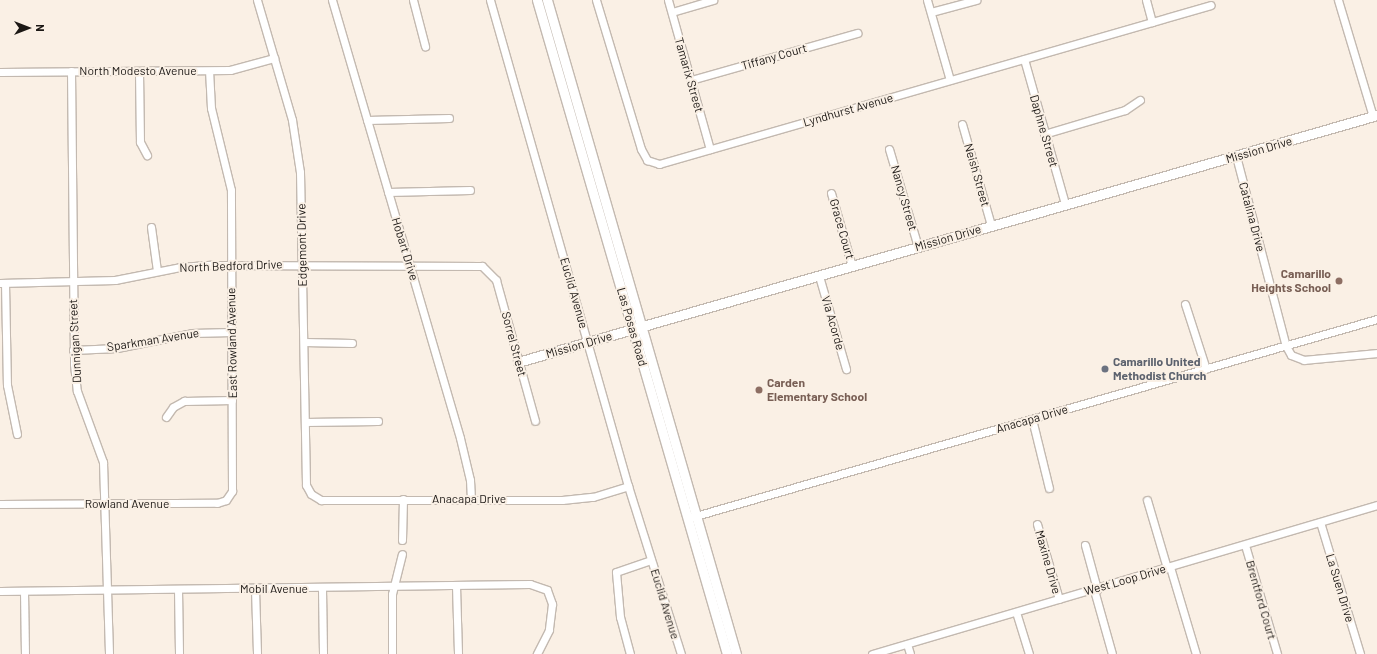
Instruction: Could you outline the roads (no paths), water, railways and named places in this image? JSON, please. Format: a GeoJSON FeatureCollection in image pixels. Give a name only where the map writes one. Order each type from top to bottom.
{"type":"FeatureCollection","features":[{"type":"Feature","properties":{"kind":"main road","name":"Las Posas Road"},"geometry":{"type":"LineString","coordinates":[[537,0],[633,329],[736,654]]}},
{"type":"Feature","properties":{"kind":"main road","name":"Las Posas Road"},"geometry":{"type":"LineString","coordinates":[[547,0],[642,326],[727,654]]}},
{"type":"Feature","properties":{"kind":"main road","name":"Mission Drive"},"geometry":{"type":"LineString","coordinates":[[518,362],[1375,116]]}},
{"type":"Feature","properties":{"kind":"street","name":"Edgemont Drive"},"geometry":{"type":"LineString","coordinates":[[257,0],[274,58],[296,145],[302,210],[306,485],[311,494]]}},
{"type":"Feature","properties":{"kind":"street","name":"Hobart Drive"},"geometry":{"type":"LineString","coordinates":[[332,0],[410,264],[467,466],[471,499]]}},
{"type":"Feature","properties":{"kind":"street"},"geometry":{"type":"LineString","coordinates":[[413,0],[425,46]]}},
{"type":"Feature","properties":{"kind":"street","name":"Euclid Avenue"},"geometry":{"type":"LineString","coordinates":[[490,0],[628,486],[681,654]]}},
{"type":"Feature","properties":{"kind":"street","name":"Lyndhurst Avenue"},"geometry":{"type":"LineString","coordinates":[[596,0],[645,157],[652,163],[663,164],[1211,5]]}},
{"type":"Feature","properties":{"kind":"street","name":"Tamarix Street"},"geometry":{"type":"LineString","coordinates":[[668,0],[710,150]]}},
{"type":"Feature","properties":{"kind":"street"},"geometry":{"type":"LineString","coordinates":[[672,12],[713,0]]}},
{"type":"Feature","properties":{"kind":"street"},"geometry":{"type":"LineString","coordinates":[[927,0],[950,80]]}},
{"type":"Feature","properties":{"kind":"street"},"geometry":{"type":"LineString","coordinates":[[931,12],[976,0]]}},
{"type":"Feature","properties":{"kind":"street"},"geometry":{"type":"LineString","coordinates":[[1146,0],[1152,22]]}},
{"type":"Feature","properties":{"kind":"street"},"geometry":{"type":"LineString","coordinates":[[1338,0],[1375,116]]}},
{"type":"Feature","properties":{"kind":"street","name":"Tiffany Court"},"geometry":{"type":"LineString","coordinates":[[691,80],[858,33]]}},
{"type":"Feature","properties":{"kind":"street","name":"North Modesto Avenue"},"geometry":{"type":"LineString","coordinates":[[0,72],[208,71],[240,68],[274,58]]}},
{"type":"Feature","properties":{"kind":"street","name":"Daphne Street"},"geometry":{"type":"LineString","coordinates":[[1024,59],[1065,204]]}},
{"type":"Feature","properties":{"kind":"street","name":"Dunnigan Street"},"geometry":{"type":"LineString","coordinates":[[70,71],[73,350],[77,391],[103,462],[109,654]]}},
{"type":"Feature","properties":{"kind":"street"},"geometry":{"type":"LineString","coordinates":[[139,71],[140,142],[148,155]]}},
{"type":"Feature","properties":{"kind":"street","name":"East Rowland Avenue"},"geometry":{"type":"LineString","coordinates":[[208,71],[211,108],[231,190],[232,400],[234,474]]}},
{"type":"Feature","properties":{"kind":"street"},"geometry":{"type":"LineString","coordinates":[[1044,134],[1124,110],[1140,100]]}},
{"type":"Feature","properties":{"kind":"street"},"geometry":{"type":"LineString","coordinates":[[367,120],[449,118]]}},
{"type":"Feature","properties":{"kind":"street","name":"Neish Street"},"geometry":{"type":"LineString","coordinates":[[962,124],[991,225]]}},
{"type":"Feature","properties":{"kind":"street","name":"Nancy Street"},"geometry":{"type":"LineString","coordinates":[[889,149],[918,247]]}},
{"type":"Feature","properties":{"kind":"street","name":"Catalina Drive"},"geometry":{"type":"LineString","coordinates":[[1236,156],[1286,346]]}},
{"type":"Feature","properties":{"kind":"street"},"geometry":{"type":"LineString","coordinates":[[388,192],[470,190]]}},
{"type":"Feature","properties":{"kind":"street","name":"Grace Court"},"geometry":{"type":"LineString","coordinates":[[831,193],[852,266]]}},
{"type":"Feature","properties":{"kind":"street"},"geometry":{"type":"LineString","coordinates":[[151,226],[156,271]]}},
{"type":"Feature","properties":{"kind":"street","name":"North Bedford Drive"},"geometry":{"type":"LineString","coordinates":[[3,283],[115,280],[156,271],[189,266],[410,264],[467,265],[487,269]]}},
{"type":"Feature","properties":{"kind":"street","name":"Sorrel Street"},"geometry":{"type":"LineString","coordinates":[[487,269],[496,280],[535,421]]}},
{"type":"Feature","properties":{"kind":"street","name":"Via Acorde"},"geometry":{"type":"LineString","coordinates":[[819,276],[846,369]]}},
{"type":"Feature","properties":{"kind":"street"},"geometry":{"type":"LineString","coordinates":[[3,283],[7,385],[17,434]]}},
{"type":"Feature","properties":{"kind":"street"},"geometry":{"type":"LineString","coordinates":[[1185,304],[1206,368]]}},
{"type":"Feature","properties":{"kind":"street","name":"Anacapa Drive"},"geometry":{"type":"LineString","coordinates":[[692,517],[1377,319]]}},
{"type":"Feature","properties":{"kind":"street","name":"Sparkman Avenue"},"geometry":{"type":"LineString","coordinates":[[73,350],[117,348],[192,333],[232,332]]}},
{"type":"Feature","properties":{"kind":"street"},"geometry":{"type":"LineString","coordinates":[[304,342],[352,342]]}},
{"type":"Feature","properties":{"kind":"street"},"geometry":{"type":"LineString","coordinates":[[1286,346],[1291,355],[1304,360],[1377,353]]}},
{"type":"Feature","properties":{"kind":"street"},"geometry":{"type":"LineString","coordinates":[[166,417],[173,407],[184,401],[232,400]]}},
{"type":"Feature","properties":{"kind":"street"},"geometry":{"type":"LineString","coordinates":[[1032,419],[1049,488]]}},
{"type":"Feature","properties":{"kind":"street"},"geometry":{"type":"LineString","coordinates":[[305,422],[378,421]]}},
{"type":"Feature","properties":{"kind":"street","name":"Rowland Avenue"},"geometry":{"type":"LineString","coordinates":[[0,504],[221,502],[232,491],[234,474]]}},
{"type":"Feature","properties":{"kind":"street","name":"Anacapa Drive"},"geometry":{"type":"LineString","coordinates":[[311,494],[321,500],[577,500],[628,486]]}},
{"type":"Feature","properties":{"kind":"street"},"geometry":{"type":"LineString","coordinates":[[402,540],[403,499]]}},
{"type":"Feature","properties":{"kind":"street"},"geometry":{"type":"LineString","coordinates":[[1147,500],[1196,654]]}},
{"type":"Feature","properties":{"kind":"street","name":"West Loop Drive"},"geometry":{"type":"LineString","coordinates":[[872,654],[1377,505]]}},
{"type":"Feature","properties":{"kind":"street","name":"La Suen Drive"},"geometry":{"type":"LineString","coordinates":[[1320,522],[1360,654]]}},
{"type":"Feature","properties":{"kind":"street","name":"Maxine Drive"},"geometry":{"type":"LineString","coordinates":[[1037,524],[1059,600]]}},
{"type":"Feature","properties":{"kind":"street"},"geometry":{"type":"LineString","coordinates":[[1085,545],[1112,654]]}},
{"type":"Feature","properties":{"kind":"street","name":"Brentford Court"},"geometry":{"type":"LineString","coordinates":[[1245,545],[1277,654]]}},
{"type":"Feature","properties":{"kind":"street"},"geometry":{"type":"LineString","coordinates":[[392,654],[393,588],[402,554]]}},
{"type":"Feature","properties":{"kind":"street"},"geometry":{"type":"LineString","coordinates":[[630,654],[620,617],[616,572],[651,560]]}},
{"type":"Feature","properties":{"kind":"street","name":"Mobil Avenue"},"geometry":{"type":"LineString","coordinates":[[0,591],[106,589],[322,589],[530,584],[547,590],[552,604],[551,622],[536,654]]}},
{"type":"Feature","properties":{"kind":"street"},"geometry":{"type":"LineString","coordinates":[[456,586],[458,654]]}},
{"type":"Feature","properties":{"kind":"street"},"geometry":{"type":"LineString","coordinates":[[178,589],[179,654]]}},
{"type":"Feature","properties":{"kind":"street"},"geometry":{"type":"LineString","coordinates":[[255,589],[256,654]]}},
{"type":"Feature","properties":{"kind":"street"},"geometry":{"type":"LineString","coordinates":[[322,589],[323,654]]}},
{"type":"Feature","properties":{"kind":"street"},"geometry":{"type":"LineString","coordinates":[[24,590],[25,654]]}},
{"type":"Feature","properties":{"kind":"street"},"geometry":{"type":"LineString","coordinates":[[1016,612],[1029,654]]}},
{"type":"Feature","properties":{"kind":"street"},"geometry":{"type":"LineString","coordinates":[[906,644],[910,654]]}},
{"type":"Feature","properties":{"kind":"place","name":"Camarillo Heights School"},"geometry":{"type":"Point","coordinates":[1339,281]}},
{"type":"Feature","properties":{"kind":"place","name":"Camarillo United Methodist Church"},"geometry":{"type":"Point","coordinates":[1105,369]}},
{"type":"Feature","properties":{"kind":"place","name":"Carden Elementary School"},"geometry":{"type":"Point","coordinates":[759,390]}}]}
